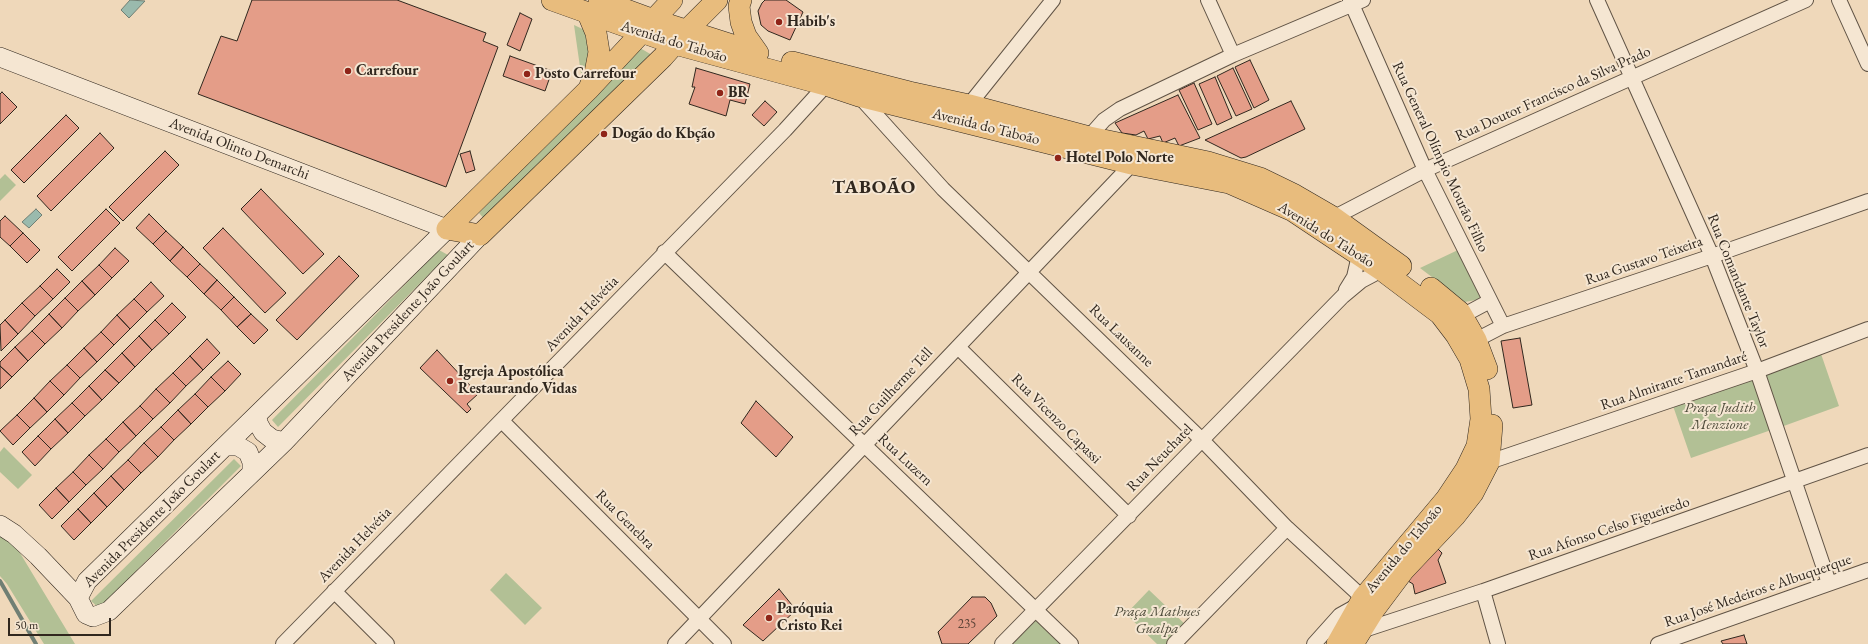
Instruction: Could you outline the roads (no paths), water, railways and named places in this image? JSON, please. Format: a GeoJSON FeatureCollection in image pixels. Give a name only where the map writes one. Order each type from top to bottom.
{"type":"FeatureCollection","features":[{"type":"Feature","properties":{"kind":"main road","name":"Avenida do Taboão"},"geometry":{"type":"LineString","coordinates":[[552,0],[594,7],[648,27],[681,37],[829,78],[909,92],[968,105],[1089,137],[1208,162],[1260,178],[1296,195],[1359,255],[1440,314],[1456,335],[1470,359],[1479,389],[1482,419],[1477,446],[1466,469],[1450,493],[1360,602],[1337,644]]}},
{"type":"Feature","properties":{"kind":"main road","name":"Avenida Presidente João Goulart"},"geometry":{"type":"LineString","coordinates":[[447,229],[588,90],[672,0]]}},
{"type":"Feature","properties":{"kind":"main road","name":"Avenida Presidente João Goulart"},"geometry":{"type":"LineString","coordinates":[[480,235],[717,0]]}},
{"type":"Feature","properties":{"kind":"main road"},"geometry":{"type":"LineString","coordinates":[[741,0],[739,6],[741,22],[746,36],[758,53]]}},
{"type":"Feature","properties":{"kind":"main road"},"geometry":{"type":"LineString","coordinates":[[588,90],[595,73],[599,52],[595,28],[594,7]]}},
{"type":"Feature","properties":{"kind":"main road","name":"Avenida do Taboão"},"geometry":{"type":"LineString","coordinates":[[681,37],[758,53],[829,78],[859,96],[1132,164],[1229,184],[1293,211],[1325,222],[1426,284],[1460,312],[1476,340],[1488,372],[1493,401],[1489,462],[1473,493],[1455,516],[1404,570],[1374,610],[1357,637]]}},
{"type":"Feature","properties":{"kind":"main road","name":"Avenida Olinto Demarchi"},"geometry":{"type":"LineString","coordinates":[[447,229],[480,235]]}},
{"type":"Feature","properties":{"kind":"street"},"geometry":{"type":"LineString","coordinates":[[968,105],[1054,0]]}},
{"type":"Feature","properties":{"kind":"street"},"geometry":{"type":"LineString","coordinates":[[1208,0],[1233,55]]}},
{"type":"Feature","properties":{"kind":"street","name":"Rua Comandante Taylor"},"geometry":{"type":"LineString","coordinates":[[1597,0],[1712,256],[1757,371],[1796,481],[1829,583]]}},
{"type":"Feature","properties":{"kind":"street","name":"Rua Doutor Francisco da Silva Prado"},"geometry":{"type":"LineString","coordinates":[[1325,222],[1425,170],[1806,0]]}},
{"type":"Feature","properties":{"kind":"street"},"geometry":{"type":"LineString","coordinates":[[1839,0],[1868,64]]}},
{"type":"Feature","properties":{"kind":"street"},"geometry":{"type":"LineString","coordinates":[[1089,137],[1104,120],[1120,109],[1233,55],[1355,2]]}},
{"type":"Feature","properties":{"kind":"street","name":"Rua General Olímpio Mourão Filho"},"geometry":{"type":"LineString","coordinates":[[1355,2],[1425,170],[1503,326]]}},
{"type":"Feature","properties":{"kind":"street","name":"Avenida Olinto Demarchi"},"geometry":{"type":"LineString","coordinates":[[0,57],[447,229]]}},
{"type":"Feature","properties":{"kind":"street","name":"Avenida Helvétia"},"geometry":{"type":"LineString","coordinates":[[283,644],[292,632],[502,421],[664,252],[785,130],[829,78]]}},
{"type":"Feature","properties":{"kind":"street","name":"Rua Lausanne"},"geometry":{"type":"LineString","coordinates":[[859,96],[926,172],[1030,271],[1202,440],[1360,602]]}},
{"type":"Feature","properties":{"kind":"street","name":"Rua Guilherme Tell"},"geometry":{"type":"LineString","coordinates":[[675,644],[700,620],[864,445],[1132,164]]}},
{"type":"Feature","properties":{"kind":"street","name":"Rua Gustavo Teixeira"},"geometry":{"type":"LineString","coordinates":[[1476,340],[1503,326],[1712,256],[1868,201]]}},
{"type":"Feature","properties":{"kind":"street","name":"Avenida Presidente João Goulart"},"geometry":{"type":"LineString","coordinates":[[447,229],[87,581],[78,598],[86,614],[93,617],[109,611],[252,471],[284,442],[480,235]]}},
{"type":"Feature","properties":{"kind":"street","name":"Rua Luzern"},"geometry":{"type":"LineString","coordinates":[[664,252],[1071,644]]}},
{"type":"Feature","properties":{"kind":"street","name":"Rua Neuchatel"},"geometry":{"type":"LineString","coordinates":[[1343,296],[1354,277],[1359,255]]}},
{"type":"Feature","properties":{"kind":"street","name":"Rua Neuchatel"},"geometry":{"type":"LineString","coordinates":[[1002,644],[1343,296],[1362,281],[1378,272],[1383,271]]}},
{"type":"Feature","properties":{"kind":"street"},"geometry":{"type":"LineString","coordinates":[[1462,316],[1490,301]]}},
{"type":"Feature","properties":{"kind":"street","name":"Rua Almirante Tamandaré"},"geometry":{"type":"LineString","coordinates":[[1489,462],[1757,371],[1868,329]]}},
{"type":"Feature","properties":{"kind":"street","name":"Rua Vicenzo Capassi"},"geometry":{"type":"LineString","coordinates":[[958,346],[1129,516]]}},
{"type":"Feature","properties":{"kind":"street"},"geometry":{"type":"LineString","coordinates":[[257,415],[260,428],[263,432],[272,439],[284,442]]}},
{"type":"Feature","properties":{"kind":"street","name":"Rua Genebra"},"geometry":{"type":"LineString","coordinates":[[502,421],[724,644]]}},
{"type":"Feature","properties":{"kind":"street"},"geometry":{"type":"LineString","coordinates":[[225,446],[238,446],[248,452],[252,462],[252,471]]}},
{"type":"Feature","properties":{"kind":"street","name":"Rua Afonso Celso Figueiredo"},"geometry":{"type":"LineString","coordinates":[[1357,637],[1868,455]]}},
{"type":"Feature","properties":{"kind":"street"},"geometry":{"type":"LineString","coordinates":[[0,524],[14,534],[38,556],[78,598]]}},
{"type":"Feature","properties":{"kind":"street"},"geometry":{"type":"LineString","coordinates":[[1174,644],[1287,528]]}},
{"type":"Feature","properties":{"kind":"street","name":"Rua José Medeiros e Albuquerque"},"geometry":{"type":"LineString","coordinates":[[1658,644],[1868,570]]}},
{"type":"Feature","properties":{"kind":"street"},"geometry":{"type":"LineString","coordinates":[[334,591],[387,644]]}},
{"type":"Feature","properties":{"kind":"street"},"geometry":{"type":"LineString","coordinates":[[1484,591],[1498,644]]}},
{"type":"Feature","properties":{"kind":"street"},"geometry":{"type":"LineString","coordinates":[[1314,644],[1340,615],[1360,602]]}},
{"type":"Feature","properties":{"kind":"waterway"},"geometry":{"type":"LineString","coordinates":[[0,581],[36,644]]}},
{"type":"Feature","properties":{"kind":"place","name":"Habib's"},"geometry":{"type":"Point","coordinates":[779,22]}},
{"type":"Feature","properties":{"kind":"place","name":"Carrefour"},"geometry":{"type":"Point","coordinates":[348,71]}},
{"type":"Feature","properties":{"kind":"place","name":"Posto Carrefour"},"geometry":{"type":"Point","coordinates":[527,74]}},
{"type":"Feature","properties":{"kind":"place","name":"BR"},"geometry":{"type":"Point","coordinates":[720,93]}},
{"type":"Feature","properties":{"kind":"place","name":"Dogão do Kbção"},"geometry":{"type":"Point","coordinates":[604,134]}},
{"type":"Feature","properties":{"kind":"place","name":"Hotel Polo Norte"},"geometry":{"type":"Point","coordinates":[1058,158]}},
{"type":"Feature","properties":{"kind":"place","name":"Igreja Apostólica Restaurando Vidas"},"geometry":{"type":"Point","coordinates":[450,381]}},
{"type":"Feature","properties":{"kind":"place","name":"Paróquia Cristo Rei"},"geometry":{"type":"Point","coordinates":[769,618]}},
{"type":"Feature","properties":{"kind":"district","name":"TABOÃO"},"geometry":{"type":"Point","coordinates":[874,188]}},
{"type":"Feature","properties":{"kind":"park label","name":"Praça Judith Menzione"},"geometry":{"type":"Point","coordinates":[1720,416]}},
{"type":"Feature","properties":{"kind":"park label","name":"Praça Mathues Gualpa"},"geometry":{"type":"Point","coordinates":[1157,620]}}]}
